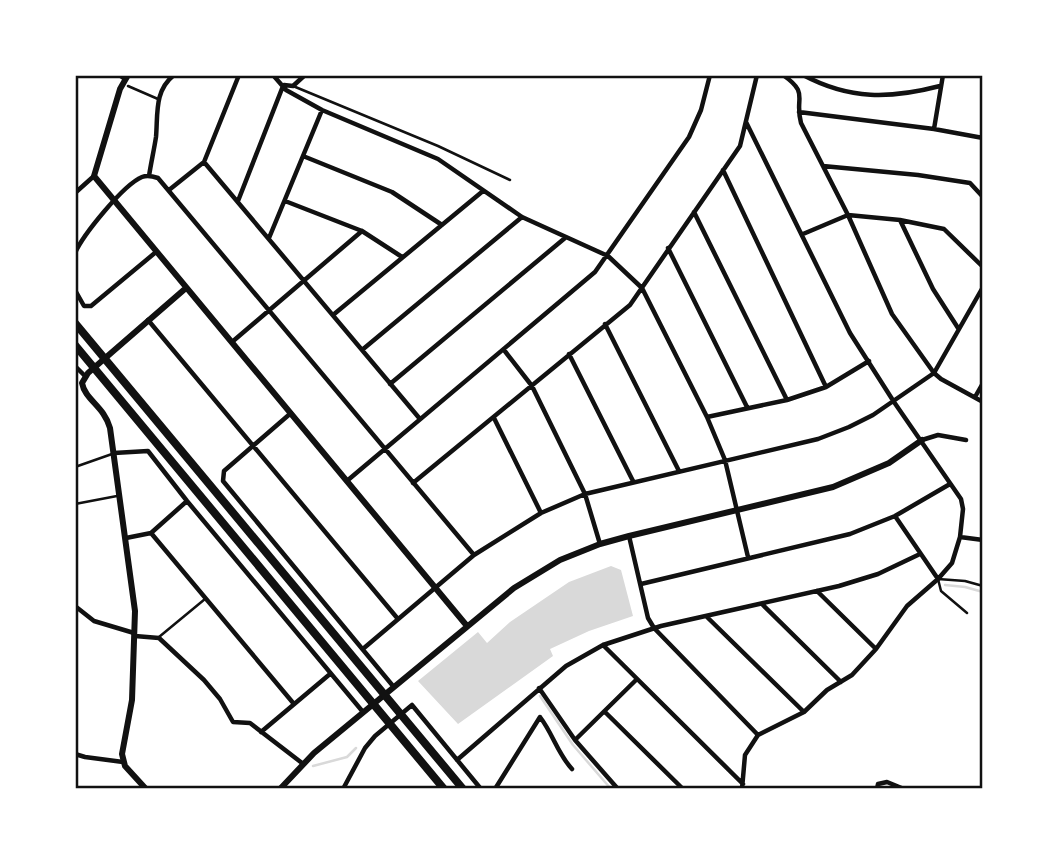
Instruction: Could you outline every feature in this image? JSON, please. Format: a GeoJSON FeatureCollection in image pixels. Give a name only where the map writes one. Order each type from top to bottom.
{"type":"FeatureCollection","features":[{"type":"Feature","properties":{"kind":"highway"},"geometry":{"type":"LineString","coordinates":[[75,323],[463,789]]}},
{"type":"Feature","properties":{"kind":"highway"},"geometry":{"type":"LineString","coordinates":[[75,345],[444,789]]}},
{"type":"Feature","properties":{"kind":"street"},"geometry":{"type":"LineString","coordinates":[[149,176],[156,137],[158,99],[167,80],[174,75]]}},
{"type":"Feature","properties":{"kind":"street"},"geometry":{"type":"LineString","coordinates":[[169,190],[204,162],[239,75]]}},
{"type":"Feature","properties":{"kind":"street"},"geometry":{"type":"LineString","coordinates":[[273,75],[286,90],[322,110],[438,159],[522,217],[608,256],[642,288],[707,417],[725,460],[748,557]]}},
{"type":"Feature","properties":{"kind":"street"},"geometry":{"type":"LineString","coordinates":[[284,85],[293,86],[305,75]]}},
{"type":"Feature","properties":{"kind":"street"},"geometry":{"type":"LineString","coordinates":[[348,480],[595,272],[689,137],[701,110],[710,75]]}},
{"type":"Feature","properties":{"kind":"street"},"geometry":{"type":"LineString","coordinates":[[414,483],[630,304],[740,146],[757,75]]}},
{"type":"Feature","properties":{"kind":"street"},"geometry":{"type":"LineString","coordinates":[[783,75],[796,84],[801,94],[799,113],[892,314],[940,379],[983,402]]}},
{"type":"Feature","properties":{"kind":"street"},"geometry":{"type":"LineString","coordinates":[[803,75],[838,91],[888,96],[940,86]]}},
{"type":"Feature","properties":{"kind":"street"},"geometry":{"type":"LineString","coordinates":[[933,129],[943,75]]}},
{"type":"Feature","properties":{"kind":"street"},"geometry":{"type":"LineString","coordinates":[[75,193],[94,176],[125,79]]}},
{"type":"Feature","properties":{"kind":"street"},"geometry":{"type":"LineString","coordinates":[[238,201],[284,85]]}},
{"type":"Feature","properties":{"kind":"street"},"geometry":{"type":"LineString","coordinates":[[269,238],[322,110]]}},
{"type":"Feature","properties":{"kind":"street"},"geometry":{"type":"LineString","coordinates":[[799,113],[933,129],[983,138]]}},
{"type":"Feature","properties":{"kind":"street"},"geometry":{"type":"LineString","coordinates":[[743,787],[745,755],[758,735],[804,712],[827,690],[852,675],[876,649],[907,606],[938,579],[952,562],[960,537],[962,501],[850,333],[746,122]]}},
{"type":"Feature","properties":{"kind":"street"},"geometry":{"type":"LineString","coordinates":[[303,156],[392,192],[442,225]]}},
{"type":"Feature","properties":{"kind":"street"},"geometry":{"type":"LineString","coordinates":[[204,162],[420,419]]}},
{"type":"Feature","properties":{"kind":"street"},"geometry":{"type":"LineString","coordinates":[[823,166],[970,183],[983,197]]}},
{"type":"Feature","properties":{"kind":"street"},"geometry":{"type":"LineString","coordinates":[[723,169],[827,387]]}},
{"type":"Feature","properties":{"kind":"street"},"geometry":{"type":"LineString","coordinates":[[94,176],[467,626]]}},
{"type":"Feature","properties":{"kind":"street"},"geometry":{"type":"LineString","coordinates":[[75,253],[82,239],[129,185],[143,176],[158,178],[474,555]]}},
{"type":"Feature","properties":{"kind":"street"},"geometry":{"type":"LineString","coordinates":[[333,315],[483,191]]}},
{"type":"Feature","properties":{"kind":"street"},"geometry":{"type":"LineString","coordinates":[[285,201],[362,231],[402,257]]}},
{"type":"Feature","properties":{"kind":"street"},"geometry":{"type":"LineString","coordinates":[[694,212],[787,400]]}},
{"type":"Feature","properties":{"kind":"street"},"geometry":{"type":"LineString","coordinates":[[803,234],[848,215],[900,219],[944,229],[983,267]]}},
{"type":"Feature","properties":{"kind":"street"},"geometry":{"type":"LineString","coordinates":[[362,350],[522,217]]}},
{"type":"Feature","properties":{"kind":"street"},"geometry":{"type":"LineString","coordinates":[[900,219],[933,289],[958,328]]}},
{"type":"Feature","properties":{"kind":"street"},"geometry":{"type":"LineString","coordinates":[[232,342],[362,231]]}},
{"type":"Feature","properties":{"kind":"street"},"geometry":{"type":"LineString","coordinates":[[390,384],[565,238]]}},
{"type":"Feature","properties":{"kind":"street"},"geometry":{"type":"LineString","coordinates":[[668,248],[747,407]]}},
{"type":"Feature","properties":{"kind":"street"},"geometry":{"type":"LineString","coordinates":[[75,290],[84,306],[91,306],[156,252]]}},
{"type":"Feature","properties":{"kind":"street"},"geometry":{"type":"LineString","coordinates":[[364,648],[474,555],[541,513],[585,494],[633,481],[787,448],[833,434],[894,402],[934,373],[983,287]]}},
{"type":"Feature","properties":{"kind":"street"},"geometry":{"type":"LineString","coordinates":[[146,789],[123,762],[122,754],[132,700],[135,611],[114,453],[107,417],[82,388],[85,376],[93,368],[186,288]]}},
{"type":"Feature","properties":{"kind":"street"},"geometry":{"type":"LineString","coordinates":[[148,320],[398,619]]}},
{"type":"Feature","properties":{"kind":"street"},"geometry":{"type":"LineString","coordinates":[[605,324],[679,471]]}},
{"type":"Feature","properties":{"kind":"street"},"geometry":{"type":"LineString","coordinates":[[503,350],[532,386],[585,494],[600,544]]}},
{"type":"Feature","properties":{"kind":"street"},"geometry":{"type":"LineString","coordinates":[[569,354],[633,481]]}},
{"type":"Feature","properties":{"kind":"street"},"geometry":{"type":"LineString","coordinates":[[707,417],[787,400],[827,387],[869,361]]}},
{"type":"Feature","properties":{"kind":"street"},"geometry":{"type":"LineString","coordinates":[[75,366],[85,376]]}},
{"type":"Feature","properties":{"kind":"street"},"geometry":{"type":"LineString","coordinates":[[975,397],[983,383]]}},
{"type":"Feature","properties":{"kind":"street"},"geometry":{"type":"LineString","coordinates":[[291,413],[223,475],[223,481],[393,686]]}},
{"type":"Feature","properties":{"kind":"street"},"geometry":{"type":"LineString","coordinates":[[494,418],[541,513]]}},
{"type":"Feature","properties":{"kind":"street"},"geometry":{"type":"LineString","coordinates":[[280,789],[302,763],[393,686],[528,577],[560,560],[629,536],[816,492],[850,481],[889,463],[922,440],[938,435],[966,440]]}},
{"type":"Feature","properties":{"kind":"street"},"geometry":{"type":"LineString","coordinates":[[114,453],[148,451],[363,712]]}},
{"type":"Feature","properties":{"kind":"street"},"geometry":{"type":"LineString","coordinates":[[641,584],[840,537],[895,516],[950,484]]}},
{"type":"Feature","properties":{"kind":"street"},"geometry":{"type":"LineString","coordinates":[[126,538],[152,533],[187,501]]}},
{"type":"Feature","properties":{"kind":"street"},"geometry":{"type":"LineString","coordinates":[[895,516],[938,579]]}},
{"type":"Feature","properties":{"kind":"street"},"geometry":{"type":"LineString","coordinates":[[152,533],[294,704]]}},
{"type":"Feature","properties":{"kind":"street"},"geometry":{"type":"LineString","coordinates":[[629,536],[648,618],[654,628],[758,735]]}},
{"type":"Feature","properties":{"kind":"street"},"geometry":{"type":"LineString","coordinates":[[960,537],[983,540]]}},
{"type":"Feature","properties":{"kind":"street"},"geometry":{"type":"LineString","coordinates":[[457,760],[566,666],[603,645],[654,628],[817,591],[878,574],[920,554]]}},
{"type":"Feature","properties":{"kind":"street"},"geometry":{"type":"LineString","coordinates":[[817,591],[876,649]]}},
{"type":"Feature","properties":{"kind":"street"},"geometry":{"type":"LineString","coordinates":[[762,604],[841,682]]}},
{"type":"Feature","properties":{"kind":"street"},"geometry":{"type":"LineString","coordinates":[[75,606],[93,621],[135,635],[159,638],[204,680],[220,699],[233,722],[250,723],[302,763]]}},
{"type":"Feature","properties":{"kind":"street"},"geometry":{"type":"LineString","coordinates":[[707,617],[804,712]]}},
{"type":"Feature","properties":{"kind":"street"},"geometry":{"type":"LineString","coordinates":[[603,645],[743,787]]}},
{"type":"Feature","properties":{"kind":"street"},"geometry":{"type":"LineString","coordinates":[[261,732],[331,674]]}},
{"type":"Feature","properties":{"kind":"street"},"geometry":{"type":"LineString","coordinates":[[575,740],[636,680]]}},
{"type":"Feature","properties":{"kind":"street"},"geometry":{"type":"LineString","coordinates":[[539,688],[575,740],[618,789]]}},
{"type":"Feature","properties":{"kind":"street"},"geometry":{"type":"LineString","coordinates":[[343,789],[374,736],[412,705],[481,789]]}},
{"type":"Feature","properties":{"kind":"street"},"geometry":{"type":"LineString","coordinates":[[605,712],[683,789]]}},
{"type":"Feature","properties":{"kind":"street"},"geometry":{"type":"LineString","coordinates":[[495,789],[540,717],[562,757],[572,769]]}},
{"type":"Feature","properties":{"kind":"street"},"geometry":{"type":"LineString","coordinates":[[75,754],[92,759],[123,762]]}},
{"type":"Feature","properties":{"kind":"street"},"geometry":{"type":"LineString","coordinates":[[877,789],[878,784],[887,782],[904,789]]}},
{"type":"Feature","properties":{"kind":"lane"},"geometry":{"type":"LineString","coordinates":[[125,79],[158,99]]}},
{"type":"Feature","properties":{"kind":"lane"},"geometry":{"type":"LineString","coordinates":[[293,86],[438,146],[510,180]]}},
{"type":"Feature","properties":{"kind":"lane"},"geometry":{"type":"LineString","coordinates":[[75,467],[114,453]]}},
{"type":"Feature","properties":{"kind":"lane"},"geometry":{"type":"LineString","coordinates":[[75,504],[120,496]]}},
{"type":"Feature","properties":{"kind":"lane"},"geometry":{"type":"LineString","coordinates":[[967,613],[941,591],[938,579],[965,581],[983,586]]}},
{"type":"Feature","properties":{"kind":"lane"},"geometry":{"type":"LineString","coordinates":[[159,638],[205,599]]}},
{"type":"Feature","properties":{"kind":"shaded area"},"geometry":{"type":"Polygon","coordinates":[[[611,566],[621,570],[633,616],[589,631],[550,649],[553,656],[458,724],[418,681],[478,632],[487,643],[510,622],[569,582],[611,566]]]}},
{"type":"Feature","properties":{"kind":"waterway"},"geometry":{"type":"LineString","coordinates":[[945,585],[983,592]]}},
{"type":"Feature","properties":{"kind":"waterway"},"geometry":{"type":"LineString","coordinates":[[540,696],[573,745],[611,789]]}},
{"type":"Feature","properties":{"kind":"waterway"},"geometry":{"type":"LineString","coordinates":[[313,766],[347,757],[356,748]]}}]}
